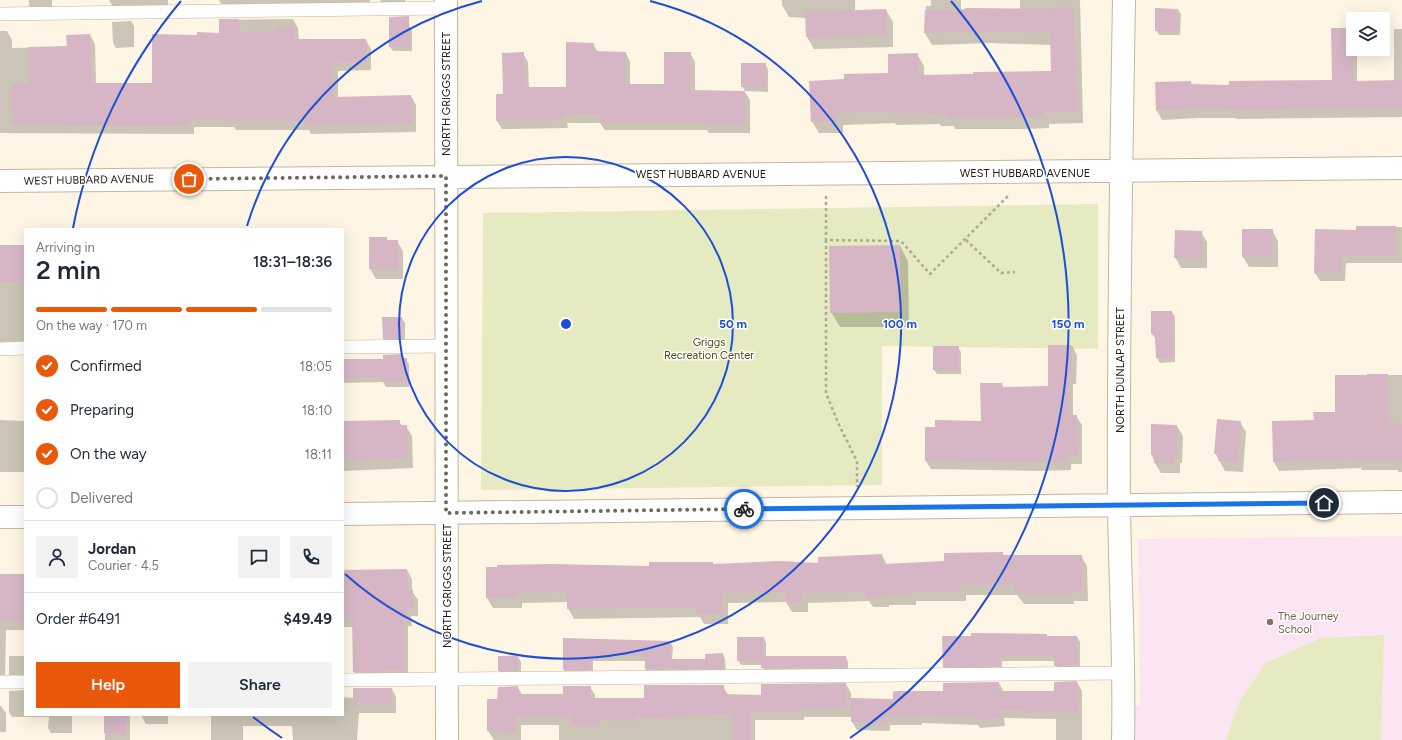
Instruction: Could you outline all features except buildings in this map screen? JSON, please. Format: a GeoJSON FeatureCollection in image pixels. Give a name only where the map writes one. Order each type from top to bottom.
{"type":"FeatureCollection","features":[{"type":"Feature","properties":{"kind":"street","name":"NORTH DUNLAP STREET"},"geometry":{"type":"LineString","coordinates":[[1122,740],[1124,673],[1119,506],[1121,172],[1124,0]]}},
{"type":"Feature","properties":{"kind":"street","name":"NORTH GRIGGS STREET"},"geometry":{"type":"LineString","coordinates":[[446,4],[447,740]]}},
{"type":"Feature","properties":{"kind":"street","name":"WEST HUBBARD AVENUE"},"geometry":{"type":"LineString","coordinates":[[0,181],[446,176],[1121,172],[1402,168]]}},
{"type":"Feature","properties":{"kind":"street"},"geometry":{"type":"LineString","coordinates":[[344,514],[1402,502]]}},
{"type":"Feature","properties":{"kind":"street"},"geometry":{"type":"LineString","coordinates":[[0,517],[24,517]]}},
{"type":"Feature","properties":{"kind":"lane"},"geometry":{"type":"LineString","coordinates":[[0,14],[446,4]]}},
{"type":"Feature","properties":{"kind":"lane"},"geometry":{"type":"LineString","coordinates":[[344,347],[446,346]]}},
{"type":"Feature","properties":{"kind":"lane"},"geometry":{"type":"LineString","coordinates":[[0,348],[24,348]]}},
{"type":"Feature","properties":{"kind":"lane"},"geometry":{"type":"LineString","coordinates":[[344,680],[1124,673]]}},
{"type":"Feature","properties":{"kind":"lane"},"geometry":{"type":"LineString","coordinates":[[0,682],[24,682]]}},
{"type":"Feature","properties":{"kind":"path"},"geometry":{"type":"LineString","coordinates":[[826,240],[901,241],[930,274],[966,240],[1031,172]]}},
{"type":"Feature","properties":{"kind":"path"},"geometry":{"type":"LineString","coordinates":[[827,173],[826,393],[839,425],[857,461],[857,507]]}},
{"type":"Feature","properties":{"kind":"path"},"geometry":{"type":"LineString","coordinates":[[966,240],[1001,272],[1015,272]]}},
{"type":"Feature","properties":{"kind":"shaded area","name":"The Journey School"},"geometry":{"type":"Polygon","coordinates":[[[1402,536],[1402,740],[1135,740],[1135,706],[1140,705],[1138,539],[1402,536]]]}},
{"type":"Feature","properties":{"kind":"green space","name":"Griggs Recreation Center"},"geometry":{"type":"Polygon","coordinates":[[[1098,204],[1098,349],[882,346],[882,485],[481,490],[483,213],[1098,204]]]}},
{"type":"Feature","properties":{"kind":"green space"},"geometry":{"type":"Polygon","coordinates":[[[1384,635],[1381,740],[1226,740],[1240,700],[1266,663],[1321,638],[1384,635]]]}},
{"type":"Feature","properties":{"kind":"way so far"},"geometry":{"type":"LineString","coordinates":[[189,179],[446,176],[446,513],[744,509]]}},
{"type":"Feature","properties":{"kind":"place","name":"The Journey School"},"geometry":{"type":"Point","coordinates":[1270,622]}},
{"type":"Feature","properties":{"kind":"route"},"geometry":{"type":"LineString","coordinates":[[744,509],[1324,503]]}}]}
